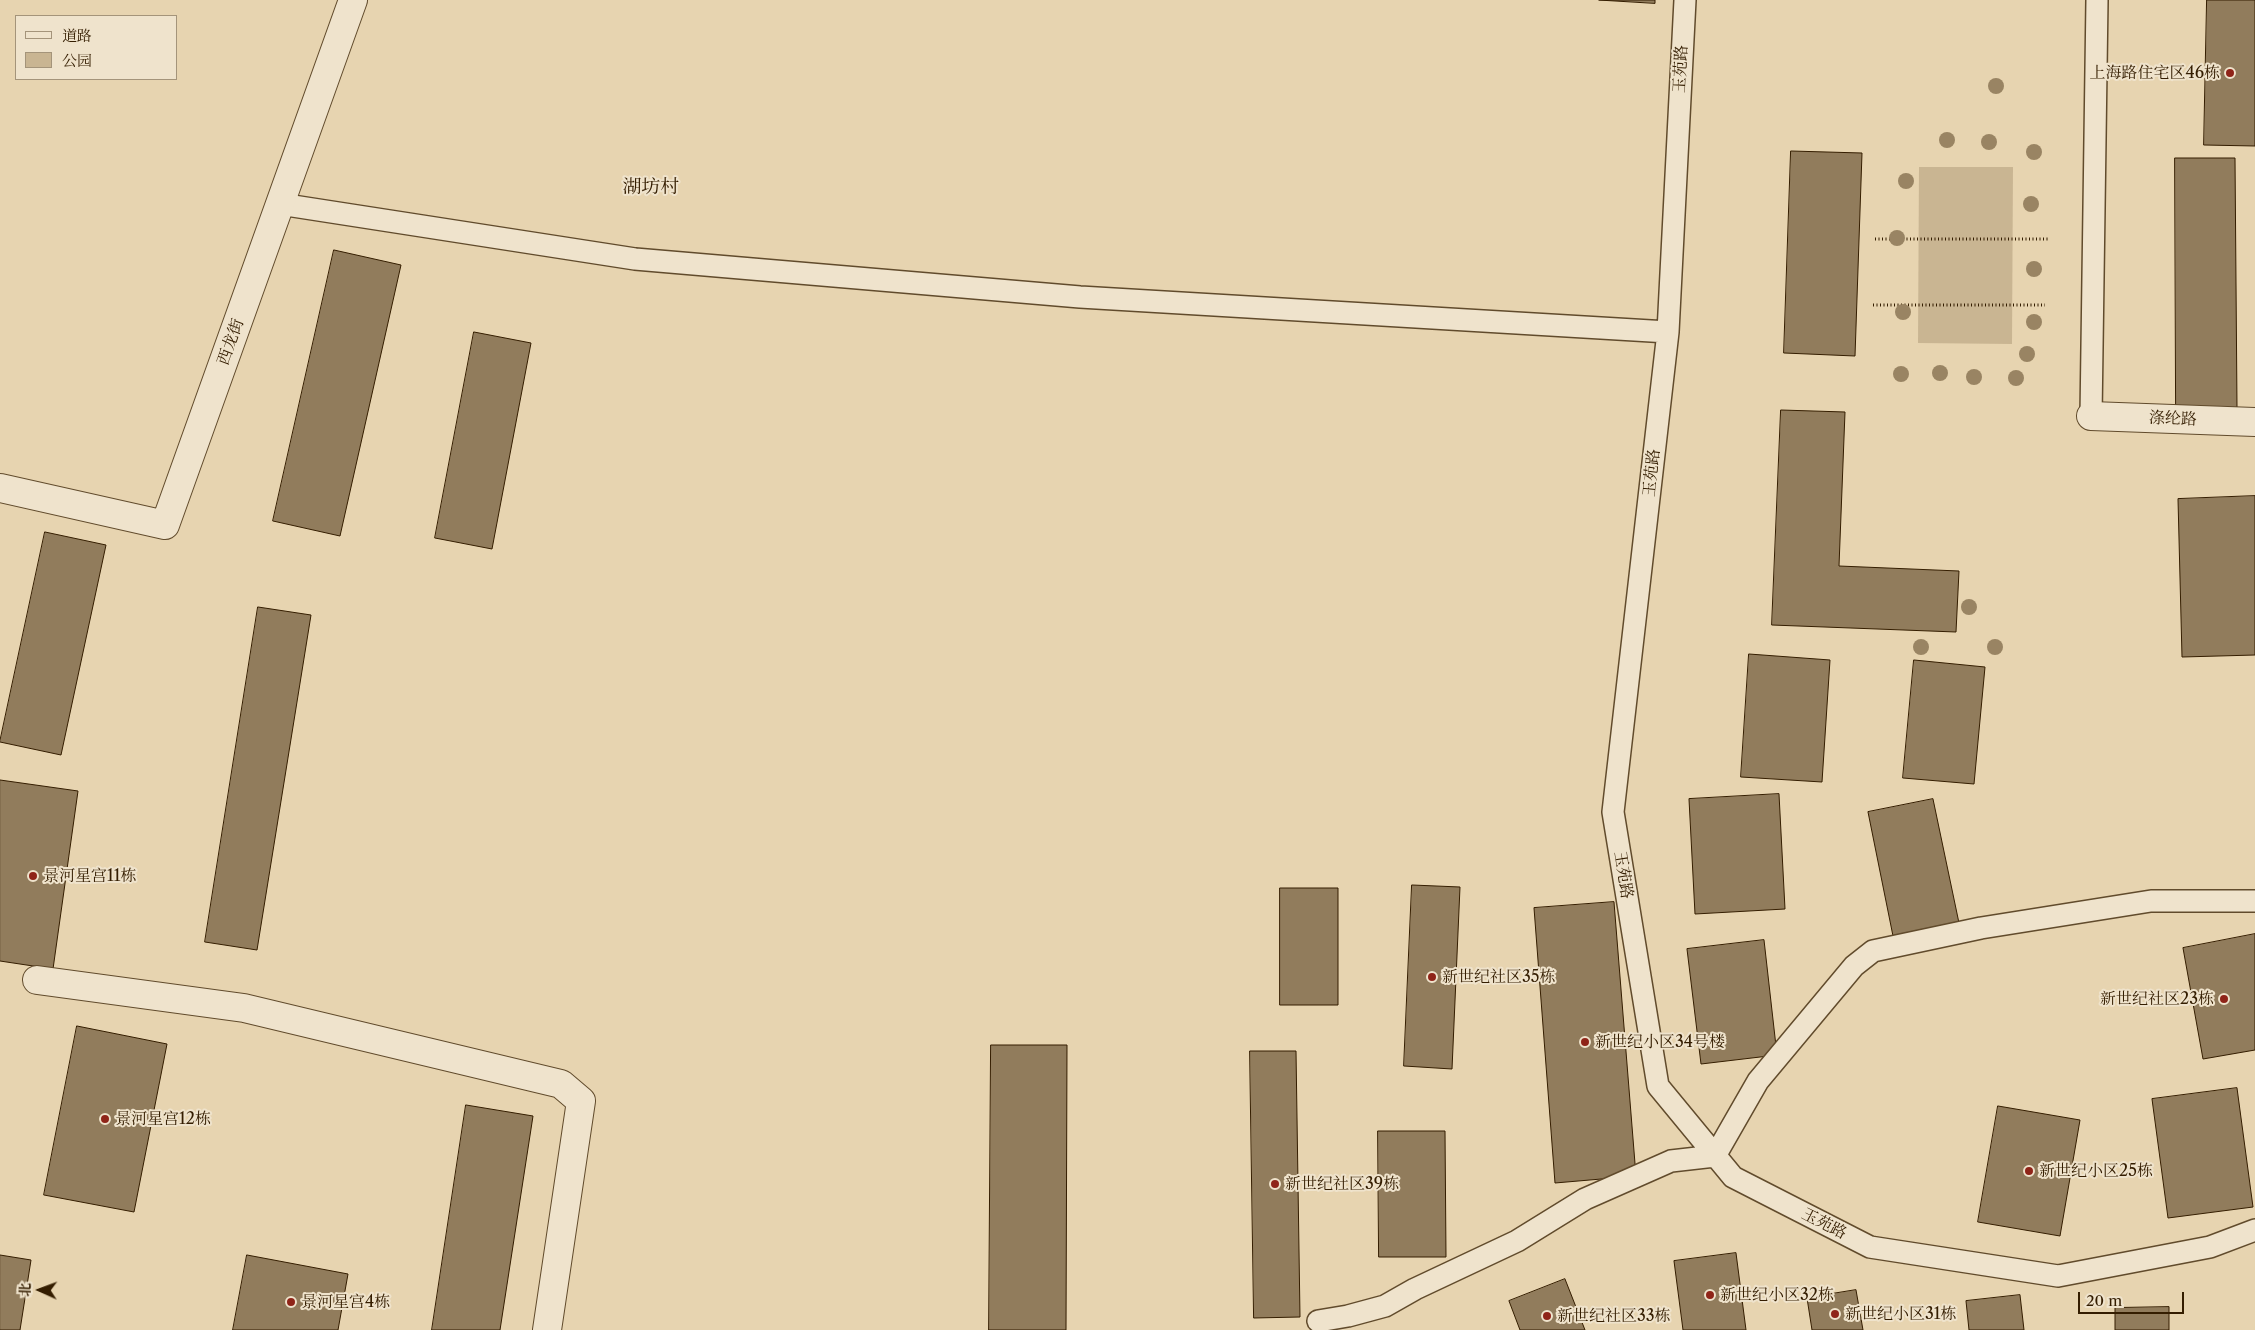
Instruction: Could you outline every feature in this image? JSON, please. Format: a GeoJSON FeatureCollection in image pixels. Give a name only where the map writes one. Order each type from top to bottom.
{"type":"FeatureCollection","features":[{"type":"Feature","properties":{"kind":"street","name":"西龙街"},"geometry":{"type":"LineString","coordinates":[[0,488],[165,525],[353,0]]}},
{"type":"Feature","properties":{"kind":"street","name":"涤纶路"},"geometry":{"type":"LineString","coordinates":[[2091,416],[2255,422]]}},
{"type":"Feature","properties":{"kind":"street"},"geometry":{"type":"LineString","coordinates":[[37,980],[244,1008],[561,1084],[581,1101],[547,1330]]}},
{"type":"Feature","properties":{"kind":"lane","name":"玉苑路"},"geometry":{"type":"LineString","coordinates":[[1685,0],[1668,332],[1613,812],[1658,1086],[1733,1177],[1870,1247],[2058,1276],[2210,1247],[2255,1230]]}},
{"type":"Feature","properties":{"kind":"lane"},"geometry":{"type":"LineString","coordinates":[[2091,416],[2097,0]]}},
{"type":"Feature","properties":{"kind":"lane"},"geometry":{"type":"LineString","coordinates":[[280,204],[635,259],[1080,297],[1668,332]]}},
{"type":"Feature","properties":{"kind":"lane"},"geometry":{"type":"LineString","coordinates":[[1318,1321],[1348,1316],[1385,1306],[1416,1289],[1517,1241],[1585,1199],[1671,1161],[1715,1156],[1758,1082],[1854,966],[1874,951],[1981,928],[2151,901],[2255,900]]}},
{"type":"Feature","properties":{"kind":"path"},"geometry":{"type":"LineString","coordinates":[[1875,240],[2048,239]]}},
{"type":"Feature","properties":{"kind":"path"},"geometry":{"type":"LineString","coordinates":[[1873,305],[2045,305]]}},
{"type":"Feature","properties":{"kind":"green space"},"geometry":{"type":"Polygon","coordinates":[[[1919,167],[2013,167],[2012,344],[1918,343],[1919,167]]]}},
{"type":"Feature","properties":{"kind":"building"},"geometry":{"type":"Polygon","coordinates":[[[1599,0],[1655,0],[1655,3],[1599,0]]]}},
{"type":"Feature","properties":{"kind":"building","name":"上海路住宅区46栋"},"geometry":{"type":"Polygon","coordinates":[[[2207,0],[2255,0],[2255,146],[2204,145],[2207,0]]]}},
{"type":"Feature","properties":{"kind":"building"},"geometry":{"type":"Polygon","coordinates":[[[1791,151],[1862,153],[1855,356],[1784,353],[1791,151]]]}},
{"type":"Feature","properties":{"kind":"building"},"geometry":{"type":"Polygon","coordinates":[[[2175,158],[2235,158],[2237,408],[2176,408],[2175,158]]]}},
{"type":"Feature","properties":{"kind":"building"},"geometry":{"type":"Polygon","coordinates":[[[334,250],[401,265],[340,536],[273,521],[334,250]]]}},
{"type":"Feature","properties":{"kind":"building"},"geometry":{"type":"Polygon","coordinates":[[[474,332],[531,343],[492,549],[435,538],[474,332]]]}},
{"type":"Feature","properties":{"kind":"building"},"geometry":{"type":"Polygon","coordinates":[[[1781,410],[1845,412],[1839,566],[1959,571],[1956,632],[1772,625],[1781,410]]]}},
{"type":"Feature","properties":{"kind":"building"},"geometry":{"type":"Polygon","coordinates":[[[2255,496],[2255,655],[2182,657],[2178,499],[2255,496]]]}},
{"type":"Feature","properties":{"kind":"building"},"geometry":{"type":"Polygon","coordinates":[[[45,532],[106,545],[61,755],[0,742],[45,532]]]}},
{"type":"Feature","properties":{"kind":"building"},"geometry":{"type":"Polygon","coordinates":[[[258,607],[311,615],[257,950],[205,942],[258,607]]]}},
{"type":"Feature","properties":{"kind":"building"},"geometry":{"type":"Polygon","coordinates":[[[1749,654],[1830,660],[1822,782],[1741,777],[1749,654]]]}},
{"type":"Feature","properties":{"kind":"building"},"geometry":{"type":"Polygon","coordinates":[[[1914,660],[1985,667],[1974,784],[1903,778],[1914,660]]]}},
{"type":"Feature","properties":{"kind":"building","name":"景河星宫11栋"},"geometry":{"type":"Polygon","coordinates":[[[0,780],[78,791],[53,969],[0,961],[0,780]]]}},
{"type":"Feature","properties":{"kind":"building"},"geometry":{"type":"Polygon","coordinates":[[[1779,794],[1785,909],[1695,914],[1689,799],[1779,794]]]}},
{"type":"Feature","properties":{"kind":"building"},"geometry":{"type":"Polygon","coordinates":[[[1933,799],[1959,923],[1893,936],[1868,812],[1933,799]]]}},
{"type":"Feature","properties":{"kind":"building","name":"新世纪社区35栋"},"geometry":{"type":"Polygon","coordinates":[[[1412,885],[1460,887],[1452,1069],[1404,1066],[1412,885]]]}},
{"type":"Feature","properties":{"kind":"building"},"geometry":{"type":"Polygon","coordinates":[[[1280,888],[1338,888],[1338,1005],[1280,1005],[1280,888]]]}},
{"type":"Feature","properties":{"kind":"building","name":"新世纪小区34号楼"},"geometry":{"type":"Polygon","coordinates":[[[1614,902],[1636,1176],[1555,1183],[1534,908],[1614,902]]]}},
{"type":"Feature","properties":{"kind":"building","name":"新世纪社区23栋"},"geometry":{"type":"Polygon","coordinates":[[[2255,934],[2255,1050],[2203,1059],[2183,948],[2255,934]]]}},
{"type":"Feature","properties":{"kind":"building"},"geometry":{"type":"Polygon","coordinates":[[[1764,940],[1777,1055],[1701,1064],[1687,949],[1764,940]]]}},
{"type":"Feature","properties":{"kind":"building","name":"景河星宫12栋"},"geometry":{"type":"Polygon","coordinates":[[[77,1026],[167,1044],[134,1212],[44,1195],[77,1026]]]}},
{"type":"Feature","properties":{"kind":"building"},"geometry":{"type":"Polygon","coordinates":[[[991,1045],[1067,1045],[1066,1330],[989,1330],[991,1045]]]}},
{"type":"Feature","properties":{"kind":"building","name":"新世纪社区39栋"},"geometry":{"type":"Polygon","coordinates":[[[1250,1051],[1296,1051],[1300,1317],[1254,1318],[1250,1051]]]}},
{"type":"Feature","properties":{"kind":"building"},"geometry":{"type":"Polygon","coordinates":[[[2237,1088],[2253,1207],[2168,1218],[2152,1099],[2237,1088]]]}},
{"type":"Feature","properties":{"kind":"building"},"geometry":{"type":"Polygon","coordinates":[[[466,1105],[533,1116],[500,1330],[432,1330],[466,1105]]]}},
{"type":"Feature","properties":{"kind":"building","name":"新世纪小区25栋"},"geometry":{"type":"Polygon","coordinates":[[[1998,1106],[2080,1120],[2060,1236],[1978,1222],[1998,1106]]]}},
{"type":"Feature","properties":{"kind":"building"},"geometry":{"type":"Polygon","coordinates":[[[1378,1131],[1445,1131],[1446,1257],[1379,1257],[1378,1131]]]}},
{"type":"Feature","properties":{"kind":"building","name":"新世纪小区32栋"},"geometry":{"type":"Polygon","coordinates":[[[1736,1253],[1746,1330],[1683,1330],[1674,1261],[1736,1253]]]}},
{"type":"Feature","properties":{"kind":"building"},"geometry":{"type":"Polygon","coordinates":[[[0,1255],[31,1260],[20,1330],[0,1330],[0,1255]]]}},
{"type":"Feature","properties":{"kind":"building","name":"景河星宫4栋"},"geometry":{"type":"Polygon","coordinates":[[[247,1255],[348,1274],[338,1330],[233,1330],[247,1255]]]}},
{"type":"Feature","properties":{"kind":"building","name":"新世纪社区33栋"},"geometry":{"type":"Polygon","coordinates":[[[1565,1279],[1585,1330],[1520,1330],[1509,1301],[1565,1279]]]}},
{"type":"Feature","properties":{"kind":"building","name":"新世纪小区31栋"},"geometry":{"type":"Polygon","coordinates":[[[1856,1290],[1863,1330],[1812,1330],[1807,1298],[1856,1290]]]}},
{"type":"Feature","properties":{"kind":"building"},"geometry":{"type":"Polygon","coordinates":[[[2020,1295],[2024,1330],[1969,1330],[1966,1301],[2020,1295]]]}},
{"type":"Feature","properties":{"kind":"building"},"geometry":{"type":"Polygon","coordinates":[[[2169,1307],[2169,1330],[2115,1330],[2115,1308],[2169,1307]]]}},
{"type":"Feature","properties":{"kind":"place","name":"上海路住宅区46栋"},"geometry":{"type":"Point","coordinates":[2230,73]}},
{"type":"Feature","properties":{"kind":"place","name":"景河星宫11栋"},"geometry":{"type":"Point","coordinates":[33,876]}},
{"type":"Feature","properties":{"kind":"place","name":"新世纪社区35栋"},"geometry":{"type":"Point","coordinates":[1432,977]}},
{"type":"Feature","properties":{"kind":"place","name":"新世纪社区23栋"},"geometry":{"type":"Point","coordinates":[2224,999]}},
{"type":"Feature","properties":{"kind":"place","name":"新世纪小区34号楼"},"geometry":{"type":"Point","coordinates":[1585,1042]}},
{"type":"Feature","properties":{"kind":"place","name":"景河星宫12栋"},"geometry":{"type":"Point","coordinates":[105,1119]}},
{"type":"Feature","properties":{"kind":"place","name":"新世纪小区25栋"},"geometry":{"type":"Point","coordinates":[2029,1171]}},
{"type":"Feature","properties":{"kind":"place","name":"新世纪社区39栋"},"geometry":{"type":"Point","coordinates":[1275,1184]}},
{"type":"Feature","properties":{"kind":"place","name":"新世纪小区32栋"},"geometry":{"type":"Point","coordinates":[1710,1295]}},
{"type":"Feature","properties":{"kind":"place","name":"景河星宫4栋"},"geometry":{"type":"Point","coordinates":[291,1302]}},
{"type":"Feature","properties":{"kind":"place","name":"新世纪小区31栋"},"geometry":{"type":"Point","coordinates":[1835,1314]}},
{"type":"Feature","properties":{"kind":"place","name":"新世纪社区33栋"},"geometry":{"type":"Point","coordinates":[1547,1316]}},
{"type":"Feature","properties":{"kind":"district","name":"湖坊村"},"geometry":{"type":"Point","coordinates":[651,188]}}]}
